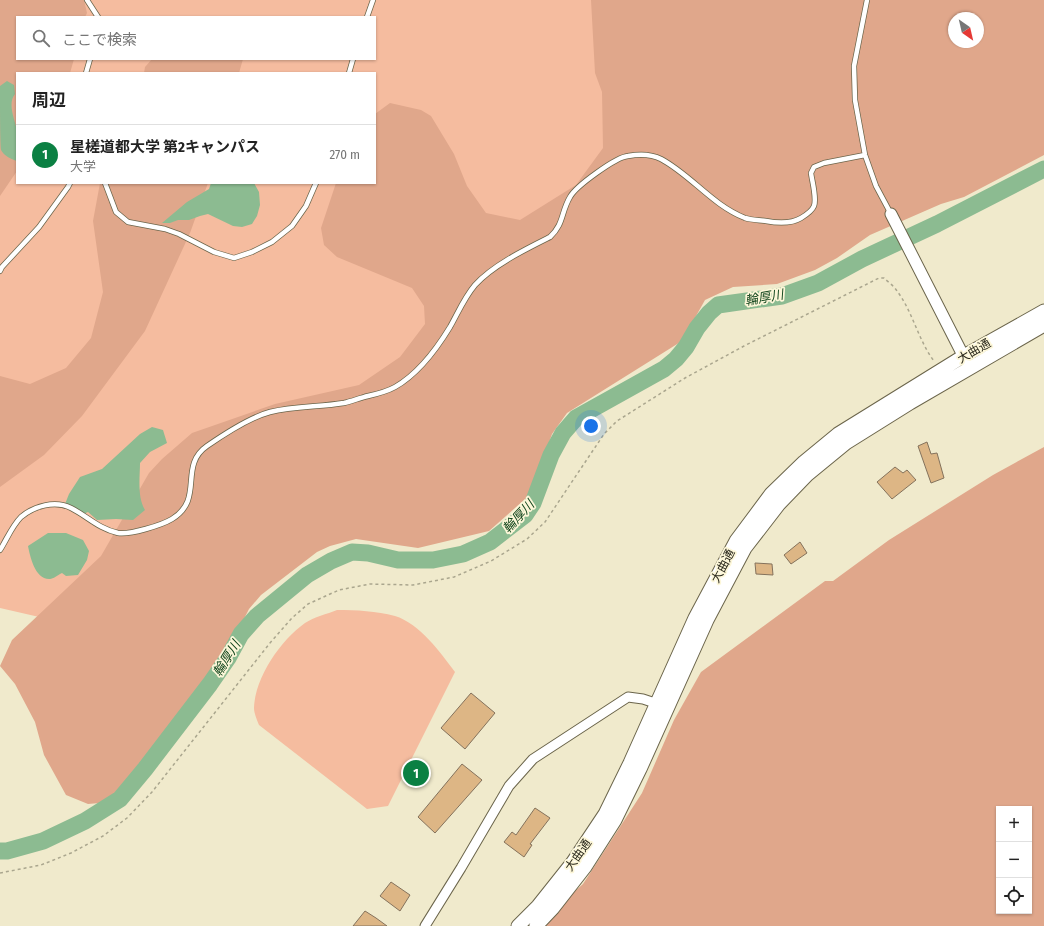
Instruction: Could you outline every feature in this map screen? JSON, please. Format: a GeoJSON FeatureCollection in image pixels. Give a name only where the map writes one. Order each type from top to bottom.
{"type":"FeatureCollection","features":[{"type":"Feature","properties":{"kind":"main road","name":"大曲通"},"geometry":{"type":"LineString","coordinates":[[518,926],[538,906],[574,862],[605,814],[745,548],[779,504],[807,475],[846,443],[1044,311]]}},
{"type":"Feature","properties":{"kind":"main road","name":"大曲通"},"geometry":{"type":"LineString","coordinates":[[536,926],[553,908],[585,868],[615,820],[640,769],[695,618],[736,541],[770,494],[804,462],[838,434],[940,371],[967,362],[1044,325]]}},
{"type":"Feature","properties":{"kind":"street"},"geometry":{"type":"LineString","coordinates":[[891,214],[967,362]]}},
{"type":"Feature","properties":{"kind":"street"},"geometry":{"type":"LineString","coordinates":[[425,926],[509,786],[533,759],[628,697],[643,699],[662,706]]}},
{"type":"Feature","properties":{"kind":"lane"},"geometry":{"type":"LineString","coordinates":[[87,0],[97,16]]}},
{"type":"Feature","properties":{"kind":"lane"},"geometry":{"type":"LineString","coordinates":[[367,16],[373,0]]}},
{"type":"Feature","properties":{"kind":"lane"},"geometry":{"type":"LineString","coordinates":[[867,0],[854,66],[855,100],[865,155],[876,186],[891,214]]}},
{"type":"Feature","properties":{"kind":"lane"},"geometry":{"type":"LineString","coordinates":[[86,72],[90,60]]}},
{"type":"Feature","properties":{"kind":"lane"},"geometry":{"type":"LineString","coordinates":[[349,72],[353,60]]}},
{"type":"Feature","properties":{"kind":"lane"},"geometry":{"type":"LineString","coordinates":[[0,550],[16,522],[38,507],[50,504],[70,508],[103,528],[118,533],[135,532],[170,520],[180,513],[189,501],[193,464],[196,459],[205,447],[231,430],[268,413],[345,402],[383,392],[396,386],[422,365],[449,328],[468,294],[477,283],[492,269],[550,237],[557,231],[566,205],[576,189],[609,165],[626,156],[649,155],[660,159],[675,168],[720,205],[746,218],[774,223],[795,222],[808,214],[814,206],[814,189],[810,173],[814,167],[824,163],[865,155]]}},
{"type":"Feature","properties":{"kind":"lane"},"geometry":{"type":"LineString","coordinates":[[0,271],[39,227],[69,184]]}},
{"type":"Feature","properties":{"kind":"lane"},"geometry":{"type":"LineString","coordinates":[[105,184],[116,212],[128,222],[165,229],[179,234],[214,252],[234,258],[252,252],[272,242],[292,226],[306,206],[316,184]]}},
{"type":"Feature","properties":{"kind":"path"},"geometry":{"type":"LineString","coordinates":[[0,873],[41,865],[71,853],[103,836],[127,818],[152,792],[270,643],[292,618],[308,604],[339,590],[370,584],[413,585],[454,577],[491,561],[526,539],[545,522],[604,434],[617,421],[686,378],[744,346],[880,278],[884,278],[897,290],[909,311],[929,354],[940,371]]}},
{"type":"Feature","properties":{"kind":"shaded area"},"geometry":{"type":"Polygon","coordinates":[[[0,0],[1044,0],[1044,129],[61,622],[0,608],[0,0]]]}},
{"type":"Feature","properties":{"kind":"shaded area"},"geometry":{"type":"Polygon","coordinates":[[[0,0],[84,0],[87,13],[86,16],[16,16],[16,60],[74,60],[70,72],[16,72],[16,172],[0,196],[0,0]]]}},
{"type":"Feature","properties":{"kind":"shaded area"},"geometry":{"type":"Polygon","coordinates":[[[591,0],[1044,0],[1044,155],[964,197],[941,204],[870,235],[837,258],[815,270],[777,284],[733,287],[705,300],[682,341],[567,413],[552,434],[533,492],[489,531],[418,548],[356,539],[330,546],[317,552],[261,595],[249,609],[217,672],[182,715],[131,788],[111,802],[88,804],[66,795],[44,755],[35,722],[15,684],[0,666],[12,640],[101,556],[149,473],[162,459],[192,433],[275,404],[359,385],[400,357],[425,324],[424,306],[412,288],[337,257],[324,245],[321,228],[336,184],[376,184],[376,113],[390,103],[421,110],[431,116],[454,154],[467,186],[486,213],[520,220],[576,185],[603,148],[602,92],[595,73],[591,0]]]}},
{"type":"Feature","properties":{"kind":"shaded area"},"geometry":{"type":"Polygon","coordinates":[[[151,60],[243,60],[239,72],[144,72],[145,67],[151,60]]]}},
{"type":"Feature","properties":{"kind":"shaded area"},"geometry":{"type":"Polygon","coordinates":[[[7,81],[14,85],[15,94],[12,102],[12,112],[16,127],[16,161],[6,156],[1,150],[0,86],[7,81]]]}},
{"type":"Feature","properties":{"kind":"shaded area"},"geometry":{"type":"Polygon","coordinates":[[[100,184],[208,184],[190,233],[145,331],[82,416],[44,455],[0,487],[0,376],[30,384],[66,368],[91,338],[103,292],[93,221],[100,184]]]}},
{"type":"Feature","properties":{"kind":"shaded area"},"geometry":{"type":"Polygon","coordinates":[[[211,184],[255,184],[259,192],[260,205],[257,216],[252,224],[242,227],[233,226],[208,214],[189,220],[178,220],[170,223],[162,223],[187,202],[209,189],[211,184]]]}},
{"type":"Feature","properties":{"kind":"shaded area"},"geometry":{"type":"Polygon","coordinates":[[[152,427],[163,430],[167,443],[150,452],[140,463],[140,493],[142,505],[145,510],[133,520],[97,520],[88,512],[79,516],[65,504],[69,494],[80,477],[102,469],[140,434],[152,427]]]}},
{"type":"Feature","properties":{"kind":"shaded area"},"geometry":{"type":"Polygon","coordinates":[[[1044,447],[1044,926],[536,926],[583,884],[642,793],[674,720],[701,672],[825,581],[833,581],[889,540],[993,475],[1044,447]]]}},
{"type":"Feature","properties":{"kind":"shaded area"},"geometry":{"type":"Polygon","coordinates":[[[48,533],[66,533],[83,540],[89,551],[87,560],[78,575],[66,576],[62,573],[50,579],[41,576],[37,572],[28,546],[48,533]]]}},
{"type":"Feature","properties":{"kind":"shaded area"},"geometry":{"type":"Polygon","coordinates":[[[337,610],[388,614],[404,620],[413,625],[429,640],[455,672],[388,806],[367,809],[259,725],[255,714],[255,696],[259,684],[264,672],[279,649],[296,630],[305,623],[316,617],[337,610]]]}},
{"type":"Feature","properties":{"kind":"building"},"geometry":{"type":"Polygon","coordinates":[[[927,442],[931,454],[937,453],[944,478],[931,483],[918,446],[927,442]]]}},
{"type":"Feature","properties":{"kind":"building"},"geometry":{"type":"Polygon","coordinates":[[[895,467],[903,473],[907,470],[916,480],[892,499],[877,482],[895,467]]]}},
{"type":"Feature","properties":{"kind":"building"},"geometry":{"type":"Polygon","coordinates":[[[800,542],[807,553],[791,564],[784,555],[800,542]]]}},
{"type":"Feature","properties":{"kind":"building"},"geometry":{"type":"Polygon","coordinates":[[[755,563],[772,564],[773,575],[756,574],[755,563]]]}},
{"type":"Feature","properties":{"kind":"building"},"geometry":{"type":"Polygon","coordinates":[[[471,693],[495,713],[465,749],[441,728],[471,693]]]}},
{"type":"Feature","properties":{"kind":"building"},"geometry":{"type":"Polygon","coordinates":[[[462,764],[482,780],[435,833],[418,817],[462,764]]]}},
{"type":"Feature","properties":{"kind":"building"},"geometry":{"type":"Polygon","coordinates":[[[535,808],[550,818],[530,844],[532,845],[524,857],[504,842],[512,832],[516,835],[535,808]]]}},
{"type":"Feature","properties":{"kind":"building"},"geometry":{"type":"Polygon","coordinates":[[[391,882],[410,895],[400,911],[380,896],[391,882]]]}},
{"type":"Feature","properties":{"kind":"building"},"geometry":{"type":"Polygon","coordinates":[[[365,911],[376,918],[387,926],[353,926],[365,911]]]}},
{"type":"Feature","properties":{"kind":"waterway","name":"輪厚川"},"geometry":{"type":"LineString","coordinates":[[0,851],[7,851],[43,841],[85,821],[120,799],[210,684],[228,658],[241,634],[257,616],[307,575],[331,561],[352,552],[368,553],[398,560],[433,560],[463,554],[490,542],[525,515],[533,503],[551,455],[563,433],[576,418],[664,369],[676,359],[686,347],[697,328],[709,313],[718,305],[782,296],[818,283],[862,259],[937,224],[1044,169]]}},
{"type":"Feature","properties":{"kind":"place","name":"星槎道都大学 第2キャンパス"},"geometry":{"type":"Point","coordinates":[416,773]}}]}
